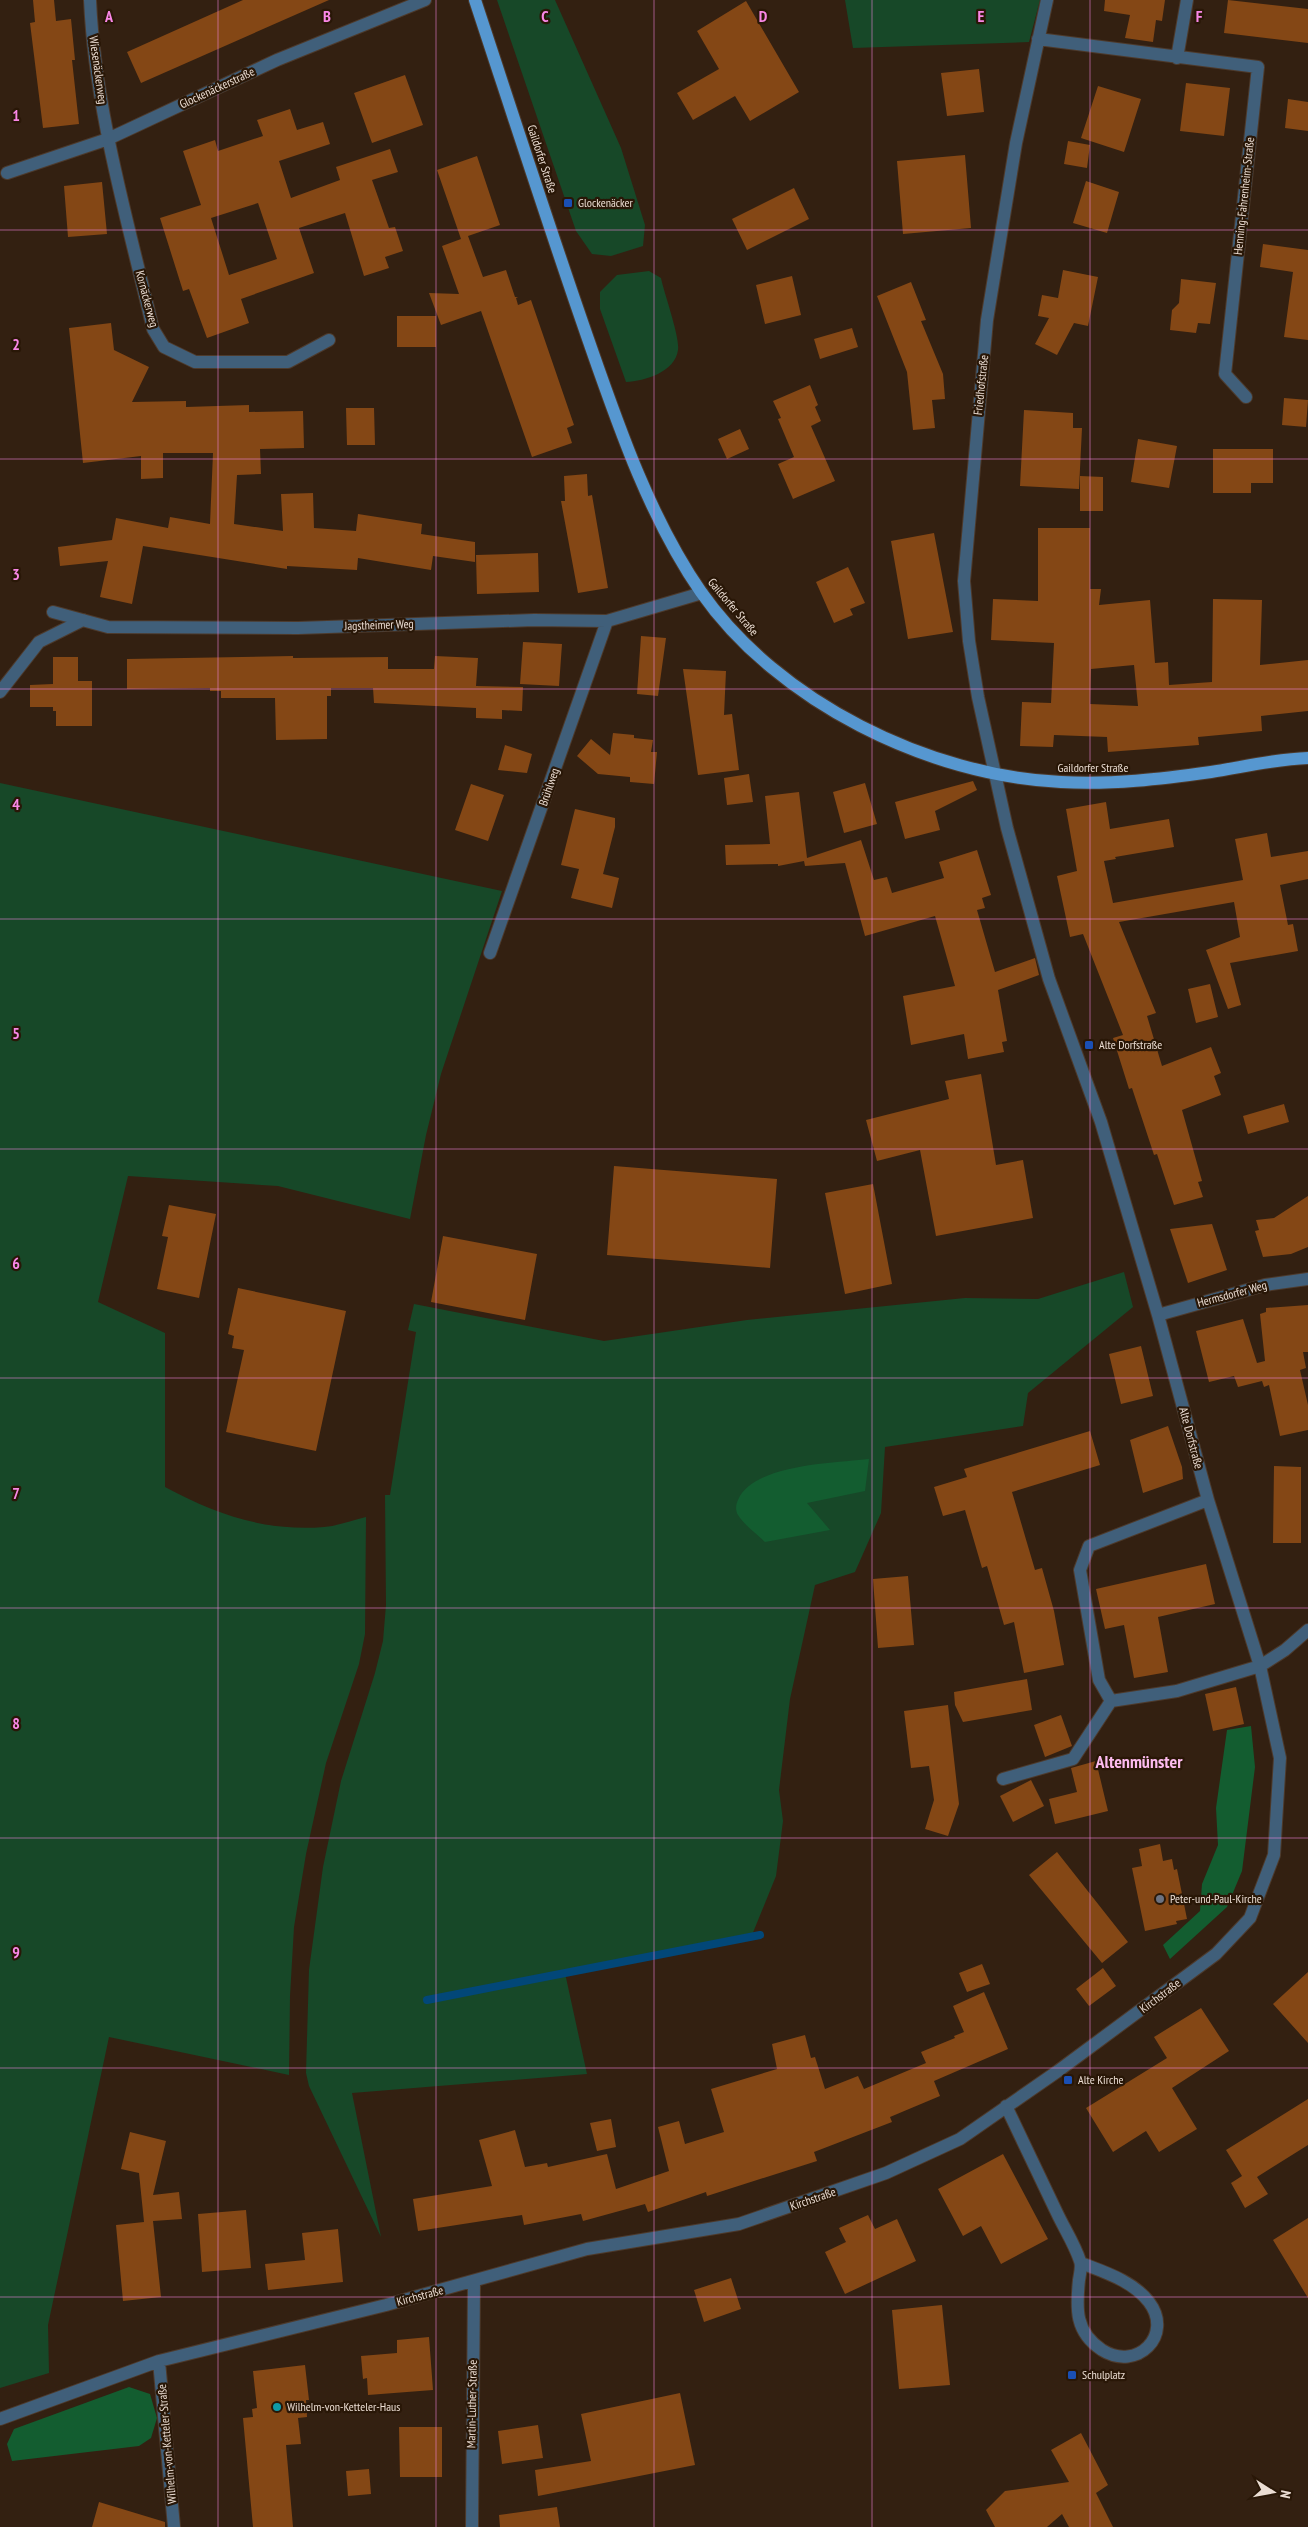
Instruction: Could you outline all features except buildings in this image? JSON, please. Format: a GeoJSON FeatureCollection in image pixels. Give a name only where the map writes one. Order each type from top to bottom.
{"type":"FeatureCollection","features":[{"type":"Feature","properties":{"kind":"main road","name":"Gaildorfer Straße"},"geometry":{"type":"LineString","coordinates":[[475,0],[609,400],[659,520],[702,593],[745,643],[791,684],[834,713],[886,740],[940,760],[995,773],[1059,782],[1132,782],[1308,758]]}},
{"type":"Feature","properties":{"kind":"street","name":"Wiesenäckerweg"},"geometry":{"type":"LineString","coordinates":[[90,0],[91,22],[108,140]]}},
{"type":"Feature","properties":{"kind":"street","name":"Glockenäckerstraße"},"geometry":{"type":"LineString","coordinates":[[7,173],[108,140],[277,60],[425,0]]}},
{"type":"Feature","properties":{"kind":"street","name":"Friedhofstraße"},"geometry":{"type":"LineString","coordinates":[[995,773],[970,650],[964,581],[987,320],[1016,143],[1047,0]]}},
{"type":"Feature","properties":{"kind":"street"},"geometry":{"type":"LineString","coordinates":[[1177,58],[1186,0]]}},
{"type":"Feature","properties":{"kind":"street","name":"Henning-Fahrenheim-Straße"},"geometry":{"type":"LineString","coordinates":[[1038,39],[1258,67],[1225,374],[1246,398]]}},
{"type":"Feature","properties":{"kind":"street","name":"Kornäckerweg"},"geometry":{"type":"LineString","coordinates":[[108,140],[153,329],[164,347],[195,362],[288,362],[329,340]]}},
{"type":"Feature","properties":{"kind":"street","name":"Jagstheimer Weg"},"geometry":{"type":"LineString","coordinates":[[53,612],[108,627],[298,628],[534,620],[607,621],[702,593]]}},
{"type":"Feature","properties":{"kind":"street"},"geometry":{"type":"LineString","coordinates":[[0,692],[39,642],[83,620]]}},
{"type":"Feature","properties":{"kind":"street","name":"Brühlweg"},"geometry":{"type":"LineString","coordinates":[[490,952],[607,621]]}},
{"type":"Feature","properties":{"kind":"street","name":"Alte Dorfstraße"},"geometry":{"type":"LineString","coordinates":[[995,773],[1049,980],[1101,1122],[1158,1315],[1208,1500],[1260,1666]]}},
{"type":"Feature","properties":{"kind":"street","name":"Hermsdorfer Weg"},"geometry":{"type":"LineString","coordinates":[[1158,1315],[1265,1285],[1308,1279]]}},
{"type":"Feature","properties":{"kind":"street"},"geometry":{"type":"LineString","coordinates":[[1112,1701],[1099,1680],[1080,1570],[1089,1546],[1208,1500]]}},
{"type":"Feature","properties":{"kind":"street"},"geometry":{"type":"LineString","coordinates":[[1003,1779],[1073,1759],[1112,1701],[1177,1691],[1260,1666],[1285,1650],[1308,1630]]}},
{"type":"Feature","properties":{"kind":"street","name":"Kirchstraße"},"geometry":{"type":"LineString","coordinates":[[0,2419],[159,2361],[474,2281],[587,2248],[739,2224],[886,2173],[960,2139],[1058,2071],[1216,1954],[1250,1918],[1274,1855],[1280,1758],[1260,1666]]}},
{"type":"Feature","properties":{"kind":"street"},"geometry":{"type":"LineString","coordinates":[[1006,2106],[1081,2263],[1077,2319],[1087,2336],[1109,2354],[1133,2357],[1145,2351],[1153,2342],[1156,2330],[1156,2317],[1150,2302],[1119,2278],[1081,2263]]}},
{"type":"Feature","properties":{"kind":"street","name":"Martin-Luther-Straße"},"geometry":{"type":"LineString","coordinates":[[472,2527],[474,2281]]}},
{"type":"Feature","properties":{"kind":"street","name":"Wilhelm-von-Ketteler-Straße"},"geometry":{"type":"LineString","coordinates":[[159,2361],[174,2527]]}},
{"type":"Feature","properties":{"kind":"green space"},"geometry":{"type":"Polygon","coordinates":[[[497,0],[555,0],[621,148],[645,225],[643,246],[611,256],[592,254],[576,231],[497,0]]]}},
{"type":"Feature","properties":{"kind":"green space"},"geometry":{"type":"Polygon","coordinates":[[[845,0],[1040,0],[1029,42],[853,48],[845,0]]]}},
{"type":"Feature","properties":{"kind":"green space"},"geometry":{"type":"Polygon","coordinates":[[[649,271],[661,278],[674,325],[678,350],[676,358],[665,370],[642,380],[626,382],[600,309],[600,292],[617,275],[649,271]]]}},
{"type":"Feature","properties":{"kind":"green space"},"geometry":{"type":"Polygon","coordinates":[[[0,783],[502,891],[441,1074],[426,1135],[410,1219],[278,1186],[128,1176],[98,1302],[165,1333],[165,1487],[222,1513],[261,1524],[303,1528],[324,1527],[366,1517],[365,1634],[359,1664],[326,1763],[306,1854],[294,1927],[290,1996],[289,2075],[109,2037],[48,2325],[49,2373],[0,2388],[0,783]]]}},
{"type":"Feature","properties":{"kind":"green space"},"geometry":{"type":"Polygon","coordinates":[[[1124,1272],[1133,1307],[1028,1393],[1023,1426],[885,1447],[881,1513],[855,1572],[815,1585],[790,1699],[779,1790],[783,1821],[776,1876],[752,1935],[565,1973],[587,2074],[352,2093],[381,2237],[309,2086],[306,2073],[309,1970],[323,1867],[341,1781],[375,1673],[383,1641],[386,1605],[385,1495],[390,1495],[416,1332],[408,1330],[414,1304],[604,1341],[747,1320],[965,1298],[1038,1299],[1124,1272]]]}},
{"type":"Feature","properties":{"kind":"green space"},"geometry":{"type":"Polygon","coordinates":[[[869,1459],[865,1491],[807,1503],[830,1530],[765,1542],[737,1513],[738,1500],[747,1488],[760,1479],[777,1472],[817,1464],[869,1459]]]}},
{"type":"Feature","properties":{"kind":"green space"},"geometry":{"type":"Polygon","coordinates":[[[1251,1726],[1255,1767],[1242,1871],[1227,1907],[1170,1959],[1163,1945],[1200,1911],[1202,1884],[1218,1845],[1216,1808],[1227,1730],[1251,1726]]]}},
{"type":"Feature","properties":{"kind":"green space"},"geometry":{"type":"Polygon","coordinates":[[[129,2387],[150,2394],[157,2418],[151,2438],[139,2446],[12,2461],[7,2444],[14,2429],[129,2387]]]}},
{"type":"Feature","properties":{"kind":"waterway"},"geometry":{"type":"LineString","coordinates":[[427,2000],[760,1935]]}},
{"type":"Feature","properties":{"kind":"place","name":"Glockenäcker"},"geometry":{"type":"Point","coordinates":[568,203]}},
{"type":"Feature","properties":{"kind":"place","name":"Alte Dorfstraße"},"geometry":{"type":"Point","coordinates":[1089,1045]}},
{"type":"Feature","properties":{"kind":"place","name":"Peter-und-Paul-Kirche"},"geometry":{"type":"Point","coordinates":[1160,1899]}},
{"type":"Feature","properties":{"kind":"place","name":"Alte Kirche"},"geometry":{"type":"Point","coordinates":[1068,2080]}},
{"type":"Feature","properties":{"kind":"place","name":"Schulplatz"},"geometry":{"type":"Point","coordinates":[1072,2375]}},
{"type":"Feature","properties":{"kind":"place","name":"Wilhelm-von-Ketteler-Haus"},"geometry":{"type":"Point","coordinates":[277,2407]}},
{"type":"Feature","properties":{"kind":"district","name":"Altenmünster"},"geometry":{"type":"Point","coordinates":[1139,1762]}}]}
